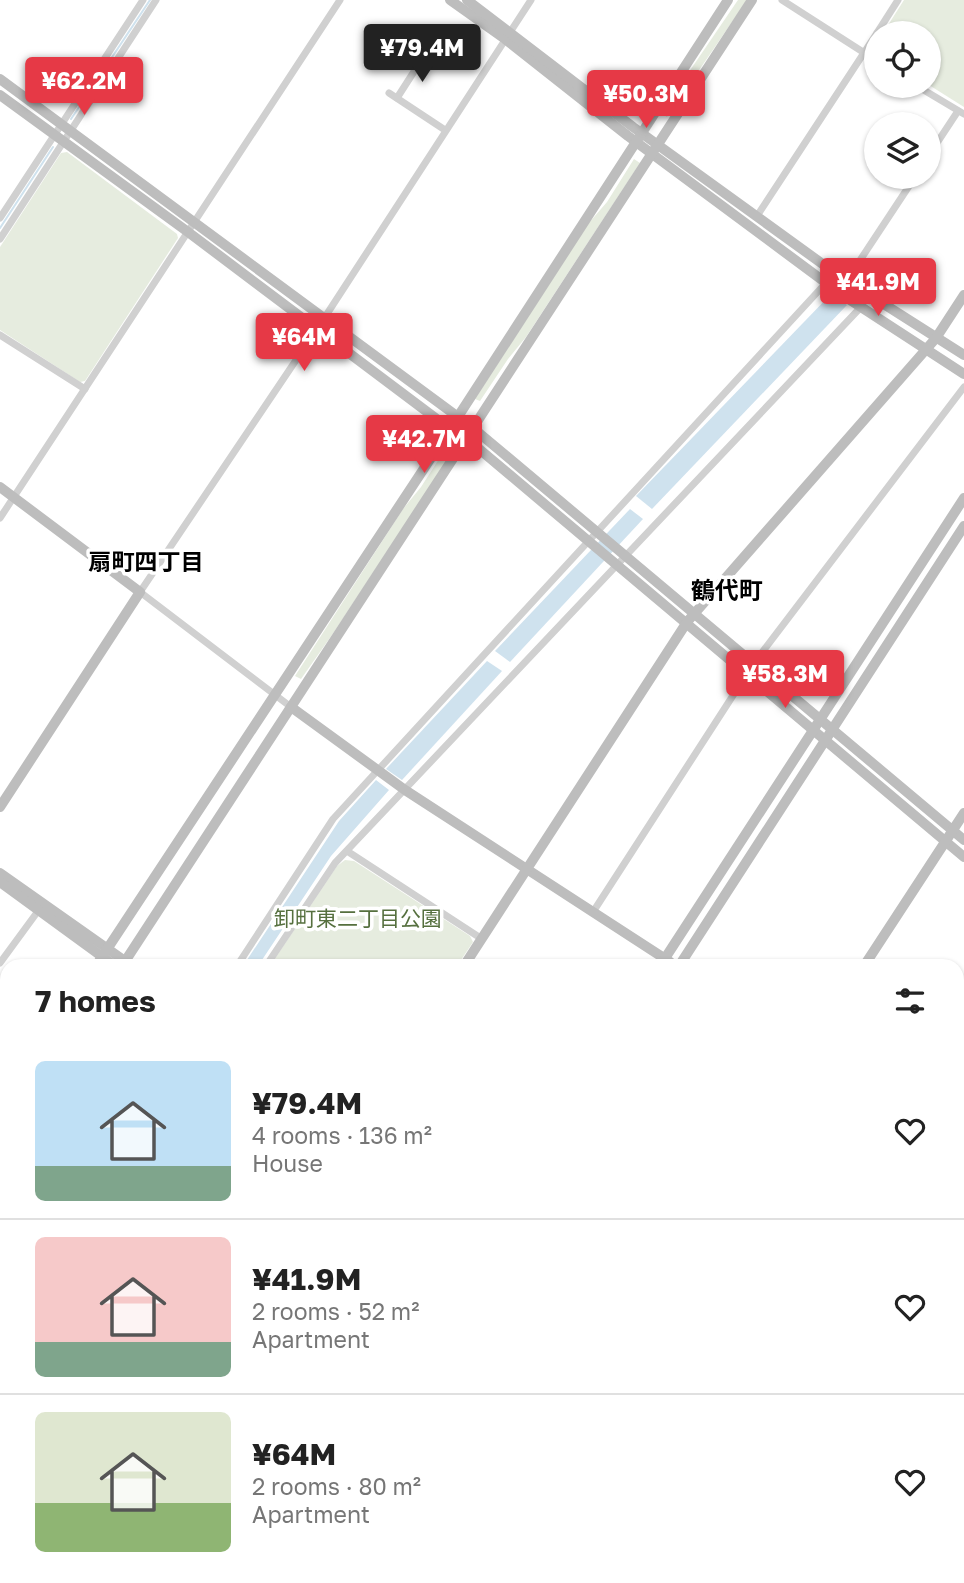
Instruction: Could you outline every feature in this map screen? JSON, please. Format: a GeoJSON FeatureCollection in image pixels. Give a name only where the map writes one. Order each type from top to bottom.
{"type":"FeatureCollection","features":[{"type":"Feature","properties":{"kind":"street"},"geometry":{"type":"LineString","coordinates":[[0,239],[144,0]]}},
{"type":"Feature","properties":{"kind":"street"},"geometry":{"type":"LineString","coordinates":[[66,127],[156,0]]}},
{"type":"Feature","properties":{"kind":"street"},"geometry":{"type":"LineString","coordinates":[[0,518],[340,0]]}},
{"type":"Feature","properties":{"kind":"street"},"geometry":{"type":"LineString","coordinates":[[450,0],[508,35]]}},
{"type":"Feature","properties":{"kind":"street"},"geometry":{"type":"LineString","coordinates":[[467,0],[508,35],[826,282],[964,374]]}},
{"type":"Feature","properties":{"kind":"street"},"geometry":{"type":"LineString","coordinates":[[0,807],[140,592],[325,317],[531,0]]}},
{"type":"Feature","properties":{"kind":"street"},"geometry":{"type":"LineString","coordinates":[[0,873],[102,957],[450,429],[728,0]]}},
{"type":"Feature","properties":{"kind":"street"},"geometry":{"type":"LineString","coordinates":[[129,959],[752,0]]}},
{"type":"Feature","properties":{"kind":"street"},"geometry":{"type":"LineString","coordinates":[[757,216],[864,53],[782,0]]}},
{"type":"Feature","properties":{"kind":"street"},"geometry":{"type":"LineString","coordinates":[[885,21],[898,0]]}},
{"type":"Feature","properties":{"kind":"street"},"geometry":{"type":"LineString","coordinates":[[424,56],[393,96],[445,130]]}},
{"type":"Feature","properties":{"kind":"street"},"geometry":{"type":"LineString","coordinates":[[0,79],[473,428],[964,840]]}},
{"type":"Feature","properties":{"kind":"street"},"geometry":{"type":"LineString","coordinates":[[0,95],[450,429],[466,438],[964,857]]}},
{"type":"Feature","properties":{"kind":"street"},"geometry":{"type":"LineString","coordinates":[[937,98],[961,112],[941,139]]}},
{"type":"Feature","properties":{"kind":"street"},"geometry":{"type":"LineString","coordinates":[[0,218],[59,139]]}},
{"type":"Feature","properties":{"kind":"street"},"geometry":{"type":"LineString","coordinates":[[655,149],[757,216],[835,273],[964,355]]}},
{"type":"Feature","properties":{"kind":"street"},"geometry":{"type":"LineString","coordinates":[[848,280],[907,189]]}},
{"type":"Feature","properties":{"kind":"street"},"geometry":{"type":"LineString","coordinates":[[242,959],[333,819],[835,273]]}},
{"type":"Feature","properties":{"kind":"street"},"geometry":{"type":"LineString","coordinates":[[472,959],[687,622],[936,338],[964,295]]}},
{"type":"Feature","properties":{"kind":"street"},"geometry":{"type":"LineString","coordinates":[[271,959],[335,863],[861,307]]}},
{"type":"Feature","properties":{"kind":"street"},"geometry":{"type":"LineString","coordinates":[[0,335],[85,388]]}},
{"type":"Feature","properties":{"kind":"street"},"geometry":{"type":"LineString","coordinates":[[593,912],[754,663],[964,387]]}},
{"type":"Feature","properties":{"kind":"street"},"geometry":{"type":"LineString","coordinates":[[0,488],[405,790],[593,912],[658,959]]}},
{"type":"Feature","properties":{"kind":"street"},"geometry":{"type":"LineString","coordinates":[[664,959],[964,498]]}},
{"type":"Feature","properties":{"kind":"street"},"geometry":{"type":"LineString","coordinates":[[682,959],[964,526]]}},
{"type":"Feature","properties":{"kind":"street"},"geometry":{"type":"LineString","coordinates":[[869,959],[964,813]]}},
{"type":"Feature","properties":{"kind":"street"},"geometry":{"type":"LineString","coordinates":[[347,851],[482,939]]}},
{"type":"Feature","properties":{"kind":"street"},"geometry":{"type":"LineString","coordinates":[[0,883],[41,907]]}},
{"type":"Feature","properties":{"kind":"street"},"geometry":{"type":"LineString","coordinates":[[3,959],[41,907]]}},
{"type":"Feature","properties":{"kind":"green space"},"geometry":{"type":"Polygon","coordinates":[[[738,0],[747,0],[667,117],[661,113],[738,0]]]}},
{"type":"Feature","properties":{"kind":"green space"},"geometry":{"type":"Polygon","coordinates":[[[904,0],[964,0],[964,107],[941,93],[941,21],[891,21],[904,0]]]}},
{"type":"Feature","properties":{"kind":"green space"},"geometry":{"type":"Polygon","coordinates":[[[67,152],[177,234],[178,238],[85,381],[80,382],[0,330],[0,247],[61,153],[67,152]]]}},
{"type":"Feature","properties":{"kind":"green space"},"geometry":{"type":"Polygon","coordinates":[[[634,159],[640,163],[526,337],[480,401],[475,399],[588,224],[607,202],[634,159]]]}},
{"type":"Feature","properties":{"kind":"green space"},"geometry":{"type":"Polygon","coordinates":[[[448,445],[454,450],[334,632],[301,679],[295,676],[403,509],[448,445]]]}},
{"type":"Feature","properties":{"kind":"green space","name":"卸町東二丁目公園"},"geometry":{"type":"Polygon","coordinates":[[[345,860],[354,861],[470,936],[473,942],[462,959],[275,959],[337,866],[345,860]]]}},
{"type":"Feature","properties":{"kind":"water"},"geometry":{"type":"Polygon","coordinates":[[[831,294],[847,305],[652,509],[636,496],[831,294]]]}},
{"type":"Feature","properties":{"kind":"water"},"geometry":{"type":"Polygon","coordinates":[[[630,509],[643,519],[510,662],[495,651],[630,509]]]}},
{"type":"Feature","properties":{"kind":"water"},"geometry":{"type":"Polygon","coordinates":[[[487,661],[502,671],[402,780],[386,769],[487,661]]]}},
{"type":"Feature","properties":{"kind":"water"},"geometry":{"type":"Polygon","coordinates":[[[376,780],[389,790],[331,856],[263,959],[248,959],[339,821],[376,780]]]}},
{"type":"Feature","properties":{"kind":"waterway"},"geometry":{"type":"LineString","coordinates":[[71,119],[150,0]]}},
{"type":"Feature","properties":{"kind":"waterway"},"geometry":{"type":"LineString","coordinates":[[0,228],[53,147]]}},
{"type":"Feature","properties":{"kind":"district","name":"扇町四丁目"},"geometry":{"type":"Point","coordinates":[146,561]}},
{"type":"Feature","properties":{"kind":"district","name":"鶴代町"},"geometry":{"type":"Point","coordinates":[727,589]}}]}
